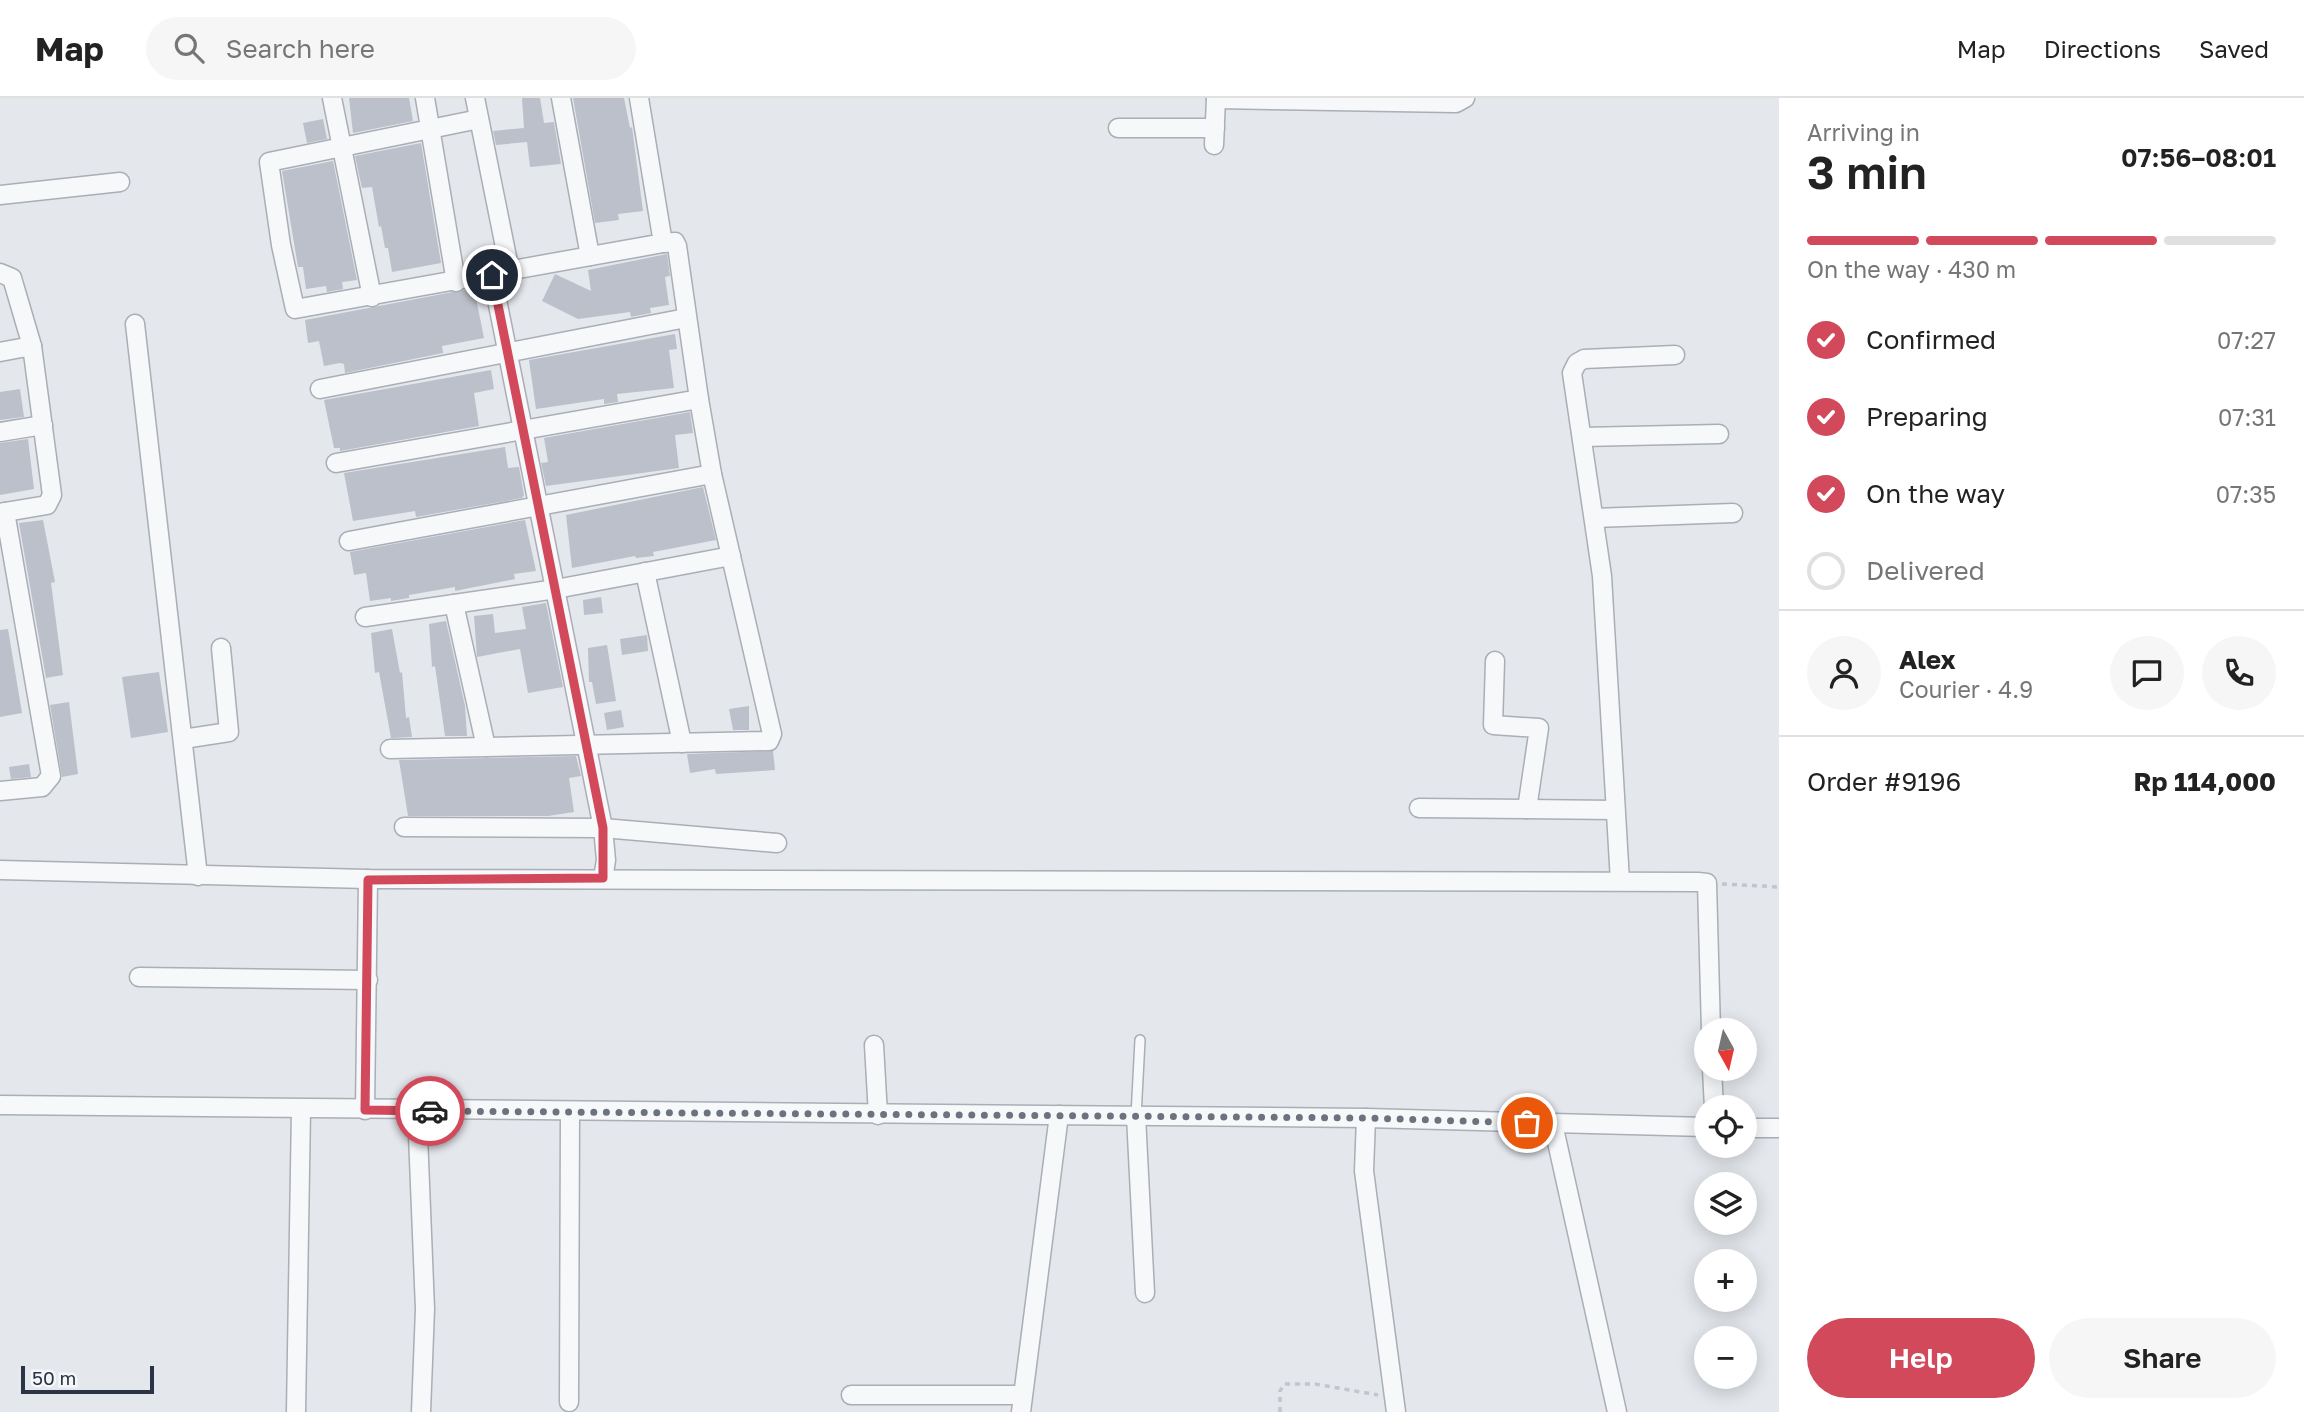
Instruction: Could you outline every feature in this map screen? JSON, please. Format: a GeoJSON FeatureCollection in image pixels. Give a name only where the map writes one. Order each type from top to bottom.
{"type":"FeatureCollection","features":[{"type":"Feature","properties":{"kind":"street"},"geometry":{"type":"LineString","coordinates":[[332,98],[372,297]]}},
{"type":"Feature","properties":{"kind":"street"},"geometry":{"type":"LineString","coordinates":[[425,98],[456,282]]}},
{"type":"Feature","properties":{"kind":"street"},"geometry":{"type":"LineString","coordinates":[[475,98],[501,274],[508,354],[604,835],[606,860],[603,878]]}},
{"type":"Feature","properties":{"kind":"street"},"geometry":{"type":"LineString","coordinates":[[561,98],[590,256]]}},
{"type":"Feature","properties":{"kind":"street"},"geometry":{"type":"LineString","coordinates":[[639,98],[663,243]]}},
{"type":"Feature","properties":{"kind":"street"},"geometry":{"type":"LineString","coordinates":[[1118,128],[1215,137],[1216,99],[1456,103],[1465,98]]}},
{"type":"Feature","properties":{"kind":"street"},"geometry":{"type":"LineString","coordinates":[[390,749],[769,741],[772,737],[712,474],[675,242],[295,309],[268,162],[479,119]]}},
{"type":"Feature","properties":{"kind":"street"},"geometry":{"type":"LineString","coordinates":[[0,195],[120,182]]}},
{"type":"Feature","properties":{"kind":"street"},"geometry":{"type":"LineString","coordinates":[[0,273],[12,278],[32,346],[43,425],[50,502],[3,513],[51,776],[50,782],[42,787],[0,790]]}},
{"type":"Feature","properties":{"kind":"street"},"geometry":{"type":"LineString","coordinates":[[320,389],[686,318]]}},
{"type":"Feature","properties":{"kind":"street"},"geometry":{"type":"LineString","coordinates":[[135,324],[198,876]]}},
{"type":"Feature","properties":{"kind":"street"},"geometry":{"type":"LineString","coordinates":[[0,352],[32,346]]}},
{"type":"Feature","properties":{"kind":"street"},"geometry":{"type":"LineString","coordinates":[[1619,872],[1602,576],[1572,373],[1577,363],[1584,359],[1675,355]]}},
{"type":"Feature","properties":{"kind":"street"},"geometry":{"type":"LineString","coordinates":[[335,463],[699,399]]}},
{"type":"Feature","properties":{"kind":"street"},"geometry":{"type":"LineString","coordinates":[[0,432],[43,425]]}},
{"type":"Feature","properties":{"kind":"street"},"geometry":{"type":"LineString","coordinates":[[1582,437],[1719,435]]}},
{"type":"Feature","properties":{"kind":"street"},"geometry":{"type":"LineString","coordinates":[[349,541],[712,474]]}},
{"type":"Feature","properties":{"kind":"street"},"geometry":{"type":"LineString","coordinates":[[1594,518],[1733,513]]}},
{"type":"Feature","properties":{"kind":"street"},"geometry":{"type":"LineString","coordinates":[[365,617],[556,589],[731,556]]}},
{"type":"Feature","properties":{"kind":"street"},"geometry":{"type":"LineString","coordinates":[[645,572],[682,743]]}},
{"type":"Feature","properties":{"kind":"street"},"geometry":{"type":"LineString","coordinates":[[454,604],[486,747]]}},
{"type":"Feature","properties":{"kind":"street"},"geometry":{"type":"LineString","coordinates":[[183,739],[229,732],[221,648]]}},
{"type":"Feature","properties":{"kind":"street"},"geometry":{"type":"LineString","coordinates":[[1495,660],[1493,725],[1539,728],[1527,809]]}},
{"type":"Feature","properties":{"kind":"street"},"geometry":{"type":"LineString","coordinates":[[1419,808],[1615,810]]}},
{"type":"Feature","properties":{"kind":"street"},"geometry":{"type":"LineString","coordinates":[[404,827],[777,844]]}},
{"type":"Feature","properties":{"kind":"street"},"geometry":{"type":"LineString","coordinates":[[0,870],[368,880],[1619,872],[1707,883],[1711,1018]]}},
{"type":"Feature","properties":{"kind":"street"},"geometry":{"type":"LineString","coordinates":[[365,1103],[368,880]]}},
{"type":"Feature","properties":{"kind":"street"},"geometry":{"type":"LineString","coordinates":[[139,977],[368,980]]}},
{"type":"Feature","properties":{"kind":"street"},"geometry":{"type":"LineString","coordinates":[[874,1045],[877,1101]]}},
{"type":"Feature","properties":{"kind":"street"},"geometry":{"type":"LineString","coordinates":[[0,1105],[300,1109],[365,1103],[417,1111],[570,1112],[877,1101],[1059,1115],[1136,1109],[1694,1127]]}},
{"type":"Feature","properties":{"kind":"street"},"geometry":{"type":"LineString","coordinates":[[296,1412],[300,1109]]}},
{"type":"Feature","properties":{"kind":"street"},"geometry":{"type":"LineString","coordinates":[[1136,1109],[1145,1293]]}},
{"type":"Feature","properties":{"kind":"street"},"geometry":{"type":"LineString","coordinates":[[417,1111],[425,1308],[421,1412]]}},
{"type":"Feature","properties":{"kind":"street"},"geometry":{"type":"LineString","coordinates":[[569,1402],[570,1112]]}},
{"type":"Feature","properties":{"kind":"street"},"geometry":{"type":"LineString","coordinates":[[851,1395],[1022,1404],[1059,1115]]}},
{"type":"Feature","properties":{"kind":"street"},"geometry":{"type":"LineString","coordinates":[[1366,1118],[1364,1171],[1395,1404]]}},
{"type":"Feature","properties":{"kind":"street"},"geometry":{"type":"LineString","coordinates":[[1553,1124],[1617,1412]]}},
{"type":"Feature","properties":{"kind":"street"},"geometry":{"type":"LineString","coordinates":[[1757,1128],[1779,1128]]}},
{"type":"Feature","properties":{"kind":"lane"},"geometry":{"type":"LineString","coordinates":[[1136,1109],[1140,1040]]}},
{"type":"Feature","properties":{"kind":"path"},"geometry":{"type":"LineString","coordinates":[[1707,883],[1779,887]]}},
{"type":"Feature","properties":{"kind":"path"},"geometry":{"type":"LineString","coordinates":[[1280,1412],[1280,1391],[1284,1384],[1315,1384],[1395,1404]]}},
{"type":"Feature","properties":{"kind":"building"},"geometry":{"type":"Polygon","coordinates":[[[349,98],[409,98],[413,121],[353,133],[349,98]]]}},
{"type":"Feature","properties":{"kind":"building"},"geometry":{"type":"Polygon","coordinates":[[[522,98],[540,98],[544,123],[554,122],[561,164],[530,167],[527,142],[496,145],[493,131],[524,128],[522,98]]]}},
{"type":"Feature","properties":{"kind":"building"},"geometry":{"type":"Polygon","coordinates":[[[573,98],[624,98],[630,128],[632,127],[643,211],[618,214],[619,220],[595,223],[573,98]]]}},
{"type":"Feature","properties":{"kind":"building"},"geometry":{"type":"Polygon","coordinates":[[[323,119],[327,139],[307,143],[303,123],[323,119]]]}},
{"type":"Feature","properties":{"kind":"building"},"geometry":{"type":"Polygon","coordinates":[[[421,143],[441,263],[392,272],[388,248],[385,248],[381,226],[379,227],[372,187],[362,188],[355,156],[421,143]]]}},
{"type":"Feature","properties":{"kind":"building"},"geometry":{"type":"Polygon","coordinates":[[[333,161],[357,280],[342,282],[343,289],[327,292],[326,286],[306,289],[303,267],[298,267],[282,171],[333,161]]]}},
{"type":"Feature","properties":{"kind":"building"},"geometry":{"type":"Polygon","coordinates":[[[667,254],[670,276],[665,277],[669,305],[650,308],[651,313],[631,317],[630,312],[578,319],[542,301],[555,274],[591,291],[588,270],[667,254]]]}},
{"type":"Feature","properties":{"kind":"building"},"geometry":{"type":"Polygon","coordinates":[[[474,288],[484,338],[442,346],[443,353],[345,373],[344,364],[324,366],[319,341],[308,343],[305,320],[474,288]]]}},
{"type":"Feature","properties":{"kind":"building"},"geometry":{"type":"Polygon","coordinates":[[[675,334],[677,349],[669,350],[674,388],[617,394],[618,402],[604,404],[604,399],[536,409],[529,360],[675,334]]]}},
{"type":"Feature","properties":{"kind":"building"},"geometry":{"type":"Polygon","coordinates":[[[491,370],[494,389],[474,393],[479,426],[340,451],[340,448],[334,448],[324,400],[491,370]]]}},
{"type":"Feature","properties":{"kind":"building"},"geometry":{"type":"Polygon","coordinates":[[[20,389],[24,417],[0,420],[0,392],[20,389]]]}},
{"type":"Feature","properties":{"kind":"building"},"geometry":{"type":"Polygon","coordinates":[[[690,412],[693,433],[675,435],[679,468],[546,486],[541,463],[548,462],[544,438],[690,412]]]}},
{"type":"Feature","properties":{"kind":"building"},"geometry":{"type":"Polygon","coordinates":[[[28,439],[34,489],[0,495],[0,443],[28,439]]]}},
{"type":"Feature","properties":{"kind":"building"},"geometry":{"type":"Polygon","coordinates":[[[505,447],[508,468],[519,467],[524,495],[522,498],[416,517],[415,511],[353,521],[344,473],[505,447]]]}},
{"type":"Feature","properties":{"kind":"building"},"geometry":{"type":"Polygon","coordinates":[[[703,487],[716,540],[653,552],[654,556],[635,556],[572,568],[566,515],[703,487]]]}},
{"type":"Feature","properties":{"kind":"building"},"geometry":{"type":"Polygon","coordinates":[[[43,520],[55,582],[51,583],[63,675],[46,678],[19,523],[43,520]]]}},
{"type":"Feature","properties":{"kind":"building"},"geometry":{"type":"Polygon","coordinates":[[[525,520],[536,571],[514,574],[515,579],[455,591],[455,587],[409,595],[409,598],[391,601],[391,598],[370,601],[366,573],[354,575],[350,552],[525,520]]]}},
{"type":"Feature","properties":{"kind":"building"},"geometry":{"type":"Polygon","coordinates":[[[601,597],[603,613],[584,615],[583,600],[601,597]]]}},
{"type":"Feature","properties":{"kind":"building"},"geometry":{"type":"Polygon","coordinates":[[[546,603],[563,687],[528,693],[520,649],[477,657],[474,616],[493,614],[495,633],[526,629],[522,607],[546,603]]]}},
{"type":"Feature","properties":{"kind":"building"},"geometry":{"type":"Polygon","coordinates":[[[446,621],[465,706],[467,736],[445,736],[435,666],[432,667],[429,624],[446,621]]]}},
{"type":"Feature","properties":{"kind":"building"},"geometry":{"type":"Polygon","coordinates":[[[8,629],[22,713],[0,717],[0,630],[8,629]]]}},
{"type":"Feature","properties":{"kind":"building"},"geometry":{"type":"Polygon","coordinates":[[[392,629],[400,673],[402,672],[406,718],[409,717],[412,737],[391,738],[379,672],[375,673],[371,633],[392,629]]]}},
{"type":"Feature","properties":{"kind":"building"},"geometry":{"type":"Polygon","coordinates":[[[647,635],[648,651],[622,655],[620,639],[647,635]]]}},
{"type":"Feature","properties":{"kind":"building"},"geometry":{"type":"Polygon","coordinates":[[[607,645],[616,701],[596,704],[592,682],[589,682],[588,648],[607,645]]]}},
{"type":"Feature","properties":{"kind":"building"},"geometry":{"type":"Polygon","coordinates":[[[159,672],[168,732],[131,738],[122,677],[159,672]]]}},
{"type":"Feature","properties":{"kind":"building"},"geometry":{"type":"Polygon","coordinates":[[[69,702],[78,774],[62,777],[50,705],[69,702]]]}},
{"type":"Feature","properties":{"kind":"building"},"geometry":{"type":"Polygon","coordinates":[[[749,706],[749,730],[733,730],[729,709],[749,706]]]}},
{"type":"Feature","properties":{"kind":"building"},"geometry":{"type":"Polygon","coordinates":[[[621,710],[624,727],[607,730],[604,713],[621,710]]]}},
{"type":"Feature","properties":{"kind":"building"},"geometry":{"type":"Polygon","coordinates":[[[773,751],[775,770],[716,774],[715,769],[690,773],[687,754],[773,751]]]}},
{"type":"Feature","properties":{"kind":"building"},"geometry":{"type":"Polygon","coordinates":[[[576,756],[581,776],[569,778],[574,812],[548,816],[408,816],[399,760],[576,756]]]}},
{"type":"Feature","properties":{"kind":"building"},"geometry":{"type":"Polygon","coordinates":[[[29,764],[31,777],[11,779],[9,767],[29,764]]]}},
{"type":"Feature","properties":{"kind":"way so far"},"geometry":{"type":"LineString","coordinates":[[430,1111],[1366,1118],[1527,1123]]}},
{"type":"Feature","properties":{"kind":"route"},"geometry":{"type":"LineString","coordinates":[[430,1111],[365,1110],[368,880],[603,878],[606,860],[603,828],[492,275]]}}]}
